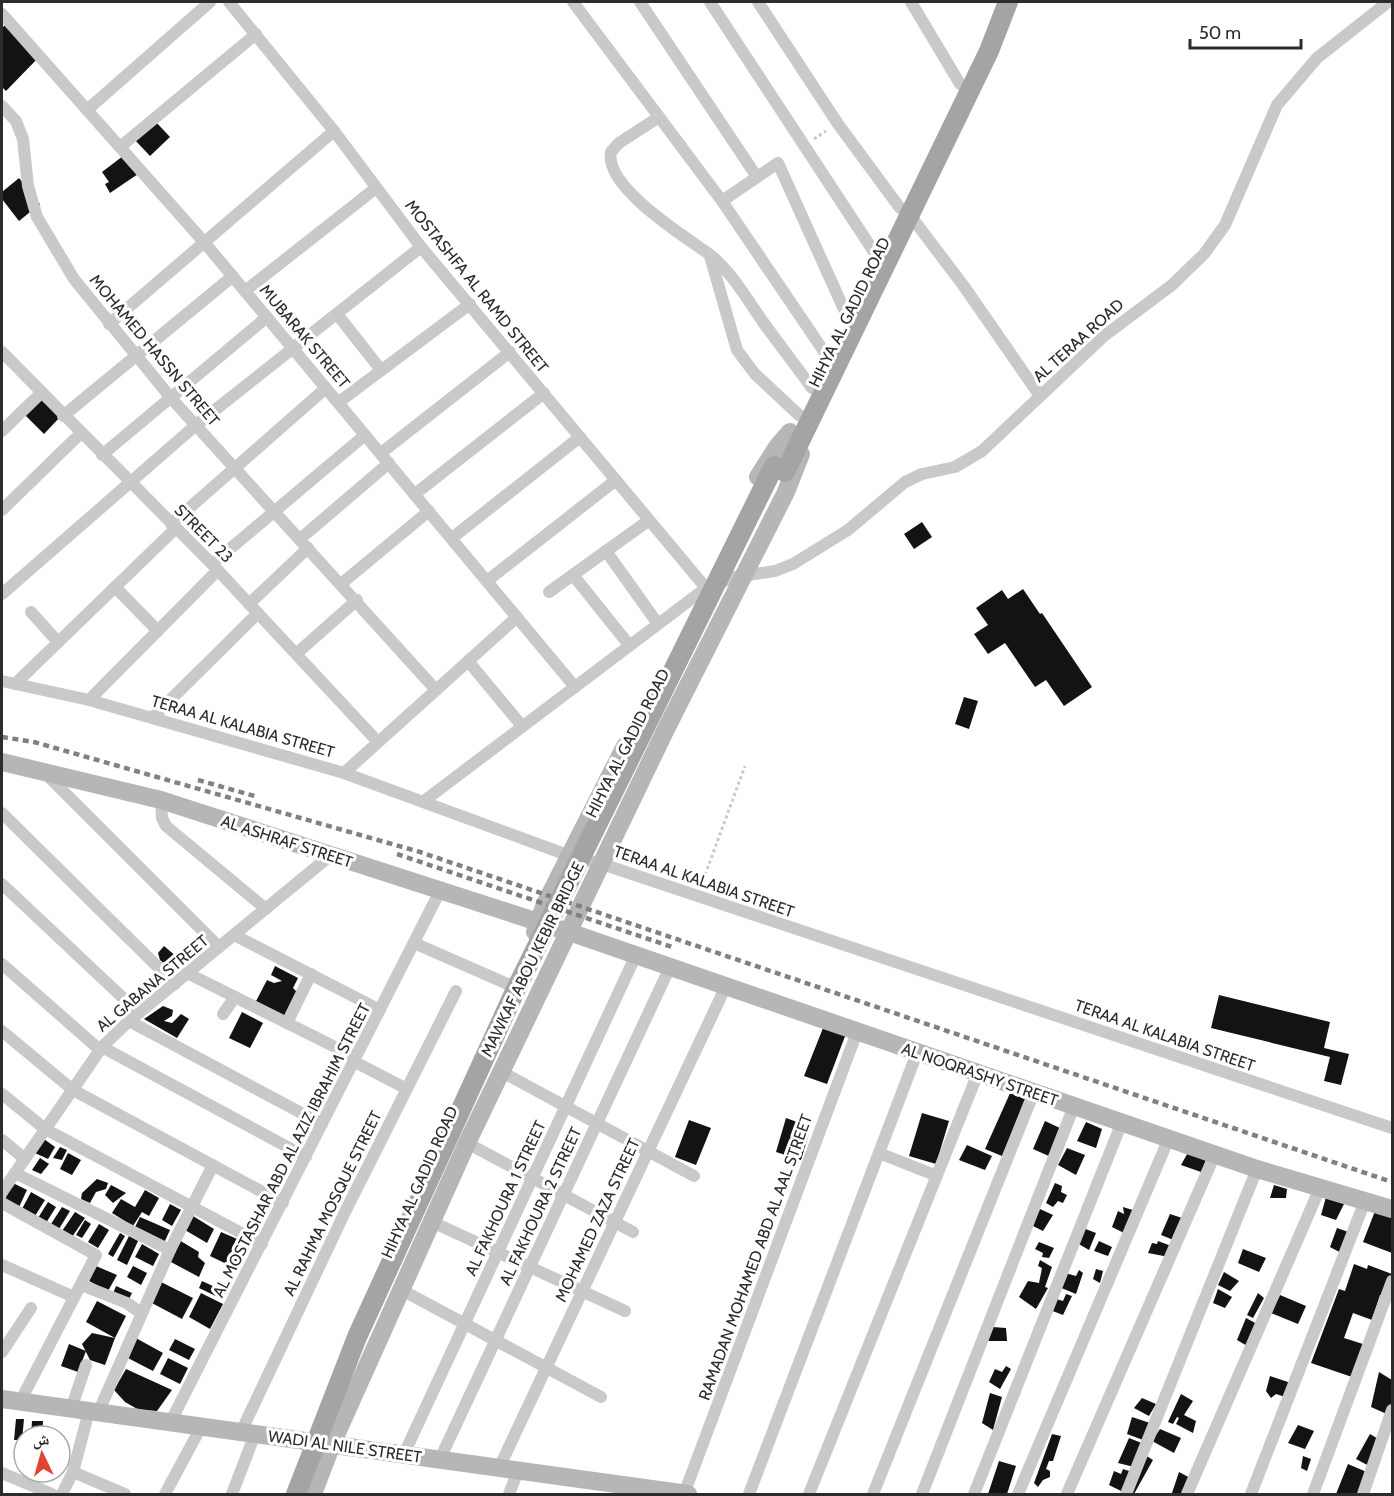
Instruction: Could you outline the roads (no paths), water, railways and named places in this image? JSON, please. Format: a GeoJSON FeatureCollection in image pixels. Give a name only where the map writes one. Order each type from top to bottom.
{"type":"FeatureCollection","features":[{"type":"Feature","properties":{"kind":"main road","name":"HIHYA AL GADID ROAD"},"geometry":{"type":"LineString","coordinates":[[797,428],[905,211],[989,51],[1005,7]]}},
{"type":"Feature","properties":{"kind":"main road","name":"HIHYA AL GADID ROAD"},"geometry":{"type":"LineString","coordinates":[[797,428],[812,388],[876,255],[905,211],[960,84],[979,46],[1005,7]]}},
{"type":"Feature","properties":{"kind":"main road","name":"MAWKAF ABOU KEBIR BRIDGE"},"geometry":{"type":"LineString","coordinates":[[308,1494],[368,1342],[527,994],[779,470],[797,428]]}},
{"type":"Feature","properties":{"kind":"main road","name":"MAWKAF ABOU KEBIR BRIDGE"},"geometry":{"type":"LineString","coordinates":[[296,1494],[357,1337],[516,989],[779,470]]}},
{"type":"Feature","properties":{"kind":"street"},"geometry":{"type":"LineString","coordinates":[[87,110],[210,2]]}},
{"type":"Feature","properties":{"kind":"street","name":"MOSTASHFA AL RAMD STREET"},"geometry":{"type":"LineString","coordinates":[[229,2],[334,131],[421,247],[706,588]]}},
{"type":"Feature","properties":{"kind":"street"},"geometry":{"type":"LineString","coordinates":[[573,2],[722,201],[828,356]]}},
{"type":"Feature","properties":{"kind":"street"},"geometry":{"type":"LineString","coordinates":[[640,2],[757,177]]}},
{"type":"Feature","properties":{"kind":"street"},"geometry":{"type":"LineString","coordinates":[[710,2],[876,255]]}},
{"type":"Feature","properties":{"kind":"street"},"geometry":{"type":"LineString","coordinates":[[758,2],[838,124],[963,285],[1040,396]]}},
{"type":"Feature","properties":{"kind":"street"},"geometry":{"type":"LineString","coordinates":[[911,2],[960,84]]}},
{"type":"Feature","properties":{"kind":"street","name":"AL TERAA ROAD"},"geometry":{"type":"LineString","coordinates":[[424,801],[706,588],[746,575],[775,571],[792,564],[848,530],[905,482],[922,474],[955,467],[970,461],[1104,336],[1172,285],[1204,254],[1225,225],[1277,105],[1317,58],[1384,4]]}},
{"type":"Feature","properties":{"kind":"street","name":"MUBARAK STREET"},"geometry":{"type":"LineString","coordinates":[[2,14],[233,276],[575,687]]}},
{"type":"Feature","properties":{"kind":"street"},"geometry":{"type":"LineString","coordinates":[[120,147],[256,34]]}},
{"type":"Feature","properties":{"kind":"street","name":"MOHAMED HASSN STREET"},"geometry":{"type":"LineString","coordinates":[[2,106],[16,122],[23,139],[28,186],[37,217],[74,279],[171,398],[357,600],[436,690]]}},
{"type":"Feature","properties":{"kind":"street"},"geometry":{"type":"LineString","coordinates":[[659,117],[619,143],[611,152],[611,165],[642,204],[673,231],[710,255],[731,277],[812,388]]}},
{"type":"Feature","properties":{"kind":"street"},"geometry":{"type":"LineString","coordinates":[[109,324],[334,131]]}},
{"type":"Feature","properties":{"kind":"street"},"geometry":{"type":"LineString","coordinates":[[722,201],[778,163],[847,316]]}},
{"type":"Feature","properties":{"kind":"street"},"geometry":{"type":"LineString","coordinates":[[245,291],[376,188]]}},
{"type":"Feature","properties":{"kind":"street"},"geometry":{"type":"LineString","coordinates":[[2,594],[196,425],[421,247]]}},
{"type":"Feature","properties":{"kind":"street"},"geometry":{"type":"LineString","coordinates":[[710,255],[737,350],[797,428]]}},
{"type":"Feature","properties":{"kind":"street"},"geometry":{"type":"LineString","coordinates":[[63,416],[233,276]]}},
{"type":"Feature","properties":{"kind":"street"},"geometry":{"type":"LineString","coordinates":[[339,402],[470,304]]}},
{"type":"Feature","properties":{"kind":"street"},"geometry":{"type":"LineString","coordinates":[[337,314],[381,370]]}},
{"type":"Feature","properties":{"kind":"street"},"geometry":{"type":"LineString","coordinates":[[102,455],[267,317]]}},
{"type":"Feature","properties":{"kind":"street","name":"STREET 23"},"geometry":{"type":"LineString","coordinates":[[2,352],[128,482],[215,567],[378,742]]}},
{"type":"Feature","properties":{"kind":"street"},"geometry":{"type":"LineString","coordinates":[[153,717],[254,609],[304,544],[385,458],[510,352]]}},
{"type":"Feature","properties":{"kind":"street"},"geometry":{"type":"LineString","coordinates":[[15,684],[115,587],[173,526],[326,388]]}},
{"type":"Feature","properties":{"kind":"street"},"geometry":{"type":"LineString","coordinates":[[2,428],[41,393]]}},
{"type":"Feature","properties":{"kind":"street"},"geometry":{"type":"LineString","coordinates":[[415,494],[544,393]]}},
{"type":"Feature","properties":{"kind":"street","name":"HIHYA AL GADID ROAD"},"geometry":{"type":"LineString","coordinates":[[313,1494],[332,1444],[466,1143],[666,729],[746,575],[794,475],[801,456],[797,428]]}},
{"type":"Feature","properties":{"kind":"street","name":"HIHYA AL GADID ROAD"},"geometry":{"type":"LineString","coordinates":[[290,1494],[372,1287],[539,923],[545,904],[706,588],[759,474],[777,447],[797,428]]}},
{"type":"Feature","properties":{"kind":"street"},"geometry":{"type":"LineString","coordinates":[[2,510],[81,433]]}},
{"type":"Feature","properties":{"kind":"street"},"geometry":{"type":"LineString","coordinates":[[89,700],[158,631],[215,567],[275,511],[365,435]]}},
{"type":"Feature","properties":{"kind":"street"},"geometry":{"type":"LineString","coordinates":[[452,538],[580,438]]}},
{"type":"Feature","properties":{"kind":"street"},"geometry":{"type":"LineString","coordinates":[[488,581],[616,480]]}},
{"type":"Feature","properties":{"kind":"street"},"geometry":{"type":"LineString","coordinates":[[341,584],[429,511]]}},
{"type":"Feature","properties":{"kind":"street"},"geometry":{"type":"LineString","coordinates":[[549,592],[648,521]]}},
{"type":"Feature","properties":{"kind":"street"},"geometry":{"type":"LineString","coordinates":[[606,551],[658,624]]}},
{"type":"Feature","properties":{"kind":"street"},"geometry":{"type":"LineString","coordinates":[[573,575],[629,645]]}},
{"type":"Feature","properties":{"kind":"street"},"geometry":{"type":"LineString","coordinates":[[115,587],[158,631]]}},
{"type":"Feature","properties":{"kind":"street"},"geometry":{"type":"LineString","coordinates":[[296,654],[357,600]]}},
{"type":"Feature","properties":{"kind":"street"},"geometry":{"type":"LineString","coordinates":[[31,612],[58,642]]}},
{"type":"Feature","properties":{"kind":"street"},"geometry":{"type":"LineString","coordinates":[[344,773],[517,617]]}},
{"type":"Feature","properties":{"kind":"street"},"geometry":{"type":"LineString","coordinates":[[468,661],[522,726]]}},
{"type":"Feature","properties":{"kind":"street","name":"TERAA AL KALABIA STREET"},"geometry":{"type":"LineString","coordinates":[[2,681],[153,717],[344,773],[570,856],[697,895],[1392,1128]]}},
{"type":"Feature","properties":{"kind":"street","name":"AL ASHRAF STREET"},"geometry":{"type":"LineString","coordinates":[[2,762],[41,769],[161,800],[569,932]]}},
{"type":"Feature","properties":{"kind":"street"},"geometry":{"type":"LineString","coordinates":[[41,769],[219,947]]}},
{"type":"Feature","properties":{"kind":"street"},"geometry":{"type":"LineString","coordinates":[[161,800],[162,818],[166,826],[266,909]]}},
{"type":"Feature","properties":{"kind":"street"},"geometry":{"type":"LineString","coordinates":[[2,813],[175,984]]}},
{"type":"Feature","properties":{"kind":"street","name":"AL GABANA STREET"},"geometry":{"type":"LineString","coordinates":[[2,1192],[101,1049],[134,1017],[332,855]]}},
{"type":"Feature","properties":{"kind":"street"},"geometry":{"type":"LineString","coordinates":[[2,884],[134,1017],[322,1124]]}},
{"type":"Feature","properties":{"kind":"street","name":"AL MOSTASHAR ABD AL AZIZ IBRAHIM STREET"},"geometry":{"type":"LineString","coordinates":[[170,1423],[440,891]]}},
{"type":"Feature","properties":{"kind":"street","name":"AL NOQRASHY STREET"},"geometry":{"type":"LineString","coordinates":[[569,932],[1215,1154],[1392,1209]]}},
{"type":"Feature","properties":{"kind":"street"},"geometry":{"type":"LineString","coordinates":[[234,935],[380,1010]]}},
{"type":"Feature","properties":{"kind":"street"},"geometry":{"type":"LineString","coordinates":[[414,943],[510,985]]}},
{"type":"Feature","properties":{"kind":"street","name":"AL FAKHOURA 1 STREET"},"geometry":{"type":"LineString","coordinates":[[404,1454],[636,955]]}},
{"type":"Feature","properties":{"kind":"street"},"geometry":{"type":"LineString","coordinates":[[2,964],[101,1049],[306,1157]]}},
{"type":"Feature","properties":{"kind":"street","name":"AL FAKHOURA 2 STREET"},"geometry":{"type":"LineString","coordinates":[[440,1459],[670,967]]}},
{"type":"Feature","properties":{"kind":"street"},"geometry":{"type":"LineString","coordinates":[[187,973],[287,1023],[407,1089]]}},
{"type":"Feature","properties":{"kind":"street"},"geometry":{"type":"LineString","coordinates":[[287,1023],[311,974]]}},
{"type":"Feature","properties":{"kind":"street","name":"MOHAMED ZAZA STREET"},"geometry":{"type":"LineString","coordinates":[[499,1468],[726,986]]}},
{"type":"Feature","properties":{"kind":"street","name":"AL RAHMA MOSQUE STREET"},"geometry":{"type":"LineString","coordinates":[[232,1494],[248,1433],[345,1212],[456,991]]}},
{"type":"Feature","properties":{"kind":"street"},"geometry":{"type":"LineString","coordinates":[[223,1014],[235,997]]}},
{"type":"Feature","properties":{"kind":"street"},"geometry":{"type":"LineString","coordinates":[[2,1030],[74,1090],[283,1203]]}},
{"type":"Feature","properties":{"kind":"street","name":"RAMADAN MOHAMED ABD AL AAL STREET"},"geometry":{"type":"LineString","coordinates":[[686,1494],[857,1032]]}},
{"type":"Feature","properties":{"kind":"street"},"geometry":{"type":"LineString","coordinates":[[749,1494],[917,1053]]}},
{"type":"Feature","properties":{"kind":"street"},"geometry":{"type":"LineString","coordinates":[[502,1072],[694,1176]]}},
{"type":"Feature","properties":{"kind":"street"},"geometry":{"type":"LineString","coordinates":[[809,1494],[978,1073]]}},
{"type":"Feature","properties":{"kind":"street"},"geometry":{"type":"LineString","coordinates":[[873,1494],[1034,1092]]}},
{"type":"Feature","properties":{"kind":"street"},"geometry":{"type":"LineString","coordinates":[[2,1094],[45,1129],[262,1244]]}},
{"type":"Feature","properties":{"kind":"street"},"geometry":{"type":"LineString","coordinates":[[922,1494],[1074,1106]]}},
{"type":"Feature","properties":{"kind":"street"},"geometry":{"type":"LineString","coordinates":[[974,1494],[1122,1122]]}},
{"type":"Feature","properties":{"kind":"street"},"geometry":{"type":"LineString","coordinates":[[1018,1494],[1169,1138]]}},
{"type":"Feature","properties":{"kind":"street"},"geometry":{"type":"LineString","coordinates":[[2,1140],[25,1159]]}},
{"type":"Feature","properties":{"kind":"street"},"geometry":{"type":"LineString","coordinates":[[466,1143],[633,1232]]}},
{"type":"Feature","properties":{"kind":"street"},"geometry":{"type":"LineString","coordinates":[[879,1153],[937,1176]]}},
{"type":"Feature","properties":{"kind":"street"},"geometry":{"type":"LineString","coordinates":[[1067,1494],[1215,1154]]}},
{"type":"Feature","properties":{"kind":"street"},"geometry":{"type":"LineString","coordinates":[[62,1494],[73,1472],[94,1412],[191,1206],[213,1165]]}},
{"type":"Feature","properties":{"kind":"street"},"geometry":{"type":"LineString","coordinates":[[1126,1494],[1257,1168]]}},
{"type":"Feature","properties":{"kind":"street"},"geometry":{"type":"LineString","coordinates":[[15,1173],[170,1250]]}},
{"type":"Feature","properties":{"kind":"street"},"geometry":{"type":"LineString","coordinates":[[1187,1494],[1320,1188]]}},
{"type":"Feature","properties":{"kind":"street"},"geometry":{"type":"LineString","coordinates":[[1251,1494],[1365,1201]]}},
{"type":"Feature","properties":{"kind":"street"},"geometry":{"type":"LineString","coordinates":[[2,1203],[96,1255],[20,1402]]}},
{"type":"Feature","properties":{"kind":"street"},"geometry":{"type":"LineString","coordinates":[[430,1221],[625,1311]]}},
{"type":"Feature","properties":{"kind":"street"},"geometry":{"type":"LineString","coordinates":[[2,1264],[74,1297]]}},
{"type":"Feature","properties":{"kind":"street"},"geometry":{"type":"LineString","coordinates":[[1313,1494],[1392,1281]]}},
{"type":"Feature","properties":{"kind":"street"},"geometry":{"type":"LineString","coordinates":[[81,1285],[127,1303],[141,1313]]}},
{"type":"Feature","properties":{"kind":"street"},"geometry":{"type":"LineString","coordinates":[[400,1289],[601,1397]]}},
{"type":"Feature","properties":{"kind":"street"},"geometry":{"type":"LineString","coordinates":[[2,1352],[31,1308]]}},
{"type":"Feature","properties":{"kind":"street"},"geometry":{"type":"LineString","coordinates":[[71,1409],[86,1365]]}},
{"type":"Feature","properties":{"kind":"street","name":"WADI AL NILE STREET"},"geometry":{"type":"LineString","coordinates":[[2,1400],[518,1470],[620,1490],[686,1494]]}},
{"type":"Feature","properties":{"kind":"street"},"geometry":{"type":"LineString","coordinates":[[1363,1494],[1392,1410]]}},
{"type":"Feature","properties":{"kind":"street"},"geometry":{"type":"LineString","coordinates":[[165,1494],[201,1426]]}},
{"type":"Feature","properties":{"kind":"street"},"geometry":{"type":"LineString","coordinates":[[509,1494],[518,1470]]}},
{"type":"Feature","properties":{"kind":"street"},"geometry":{"type":"LineString","coordinates":[[73,1472],[124,1494]]}},
{"type":"Feature","properties":{"kind":"street"},"geometry":{"type":"LineString","coordinates":[[2,1473],[52,1494]]}},
{"type":"Feature","properties":{"kind":"railway"},"geometry":{"type":"LineString","coordinates":[[2,737],[34,742],[420,852],[1392,1182]]}},
{"type":"Feature","properties":{"kind":"railway"},"geometry":{"type":"LineString","coordinates":[[198,780],[258,797]]}},
{"type":"Feature","properties":{"kind":"railway"},"geometry":{"type":"LineString","coordinates":[[397,854],[675,948]]}}]}
